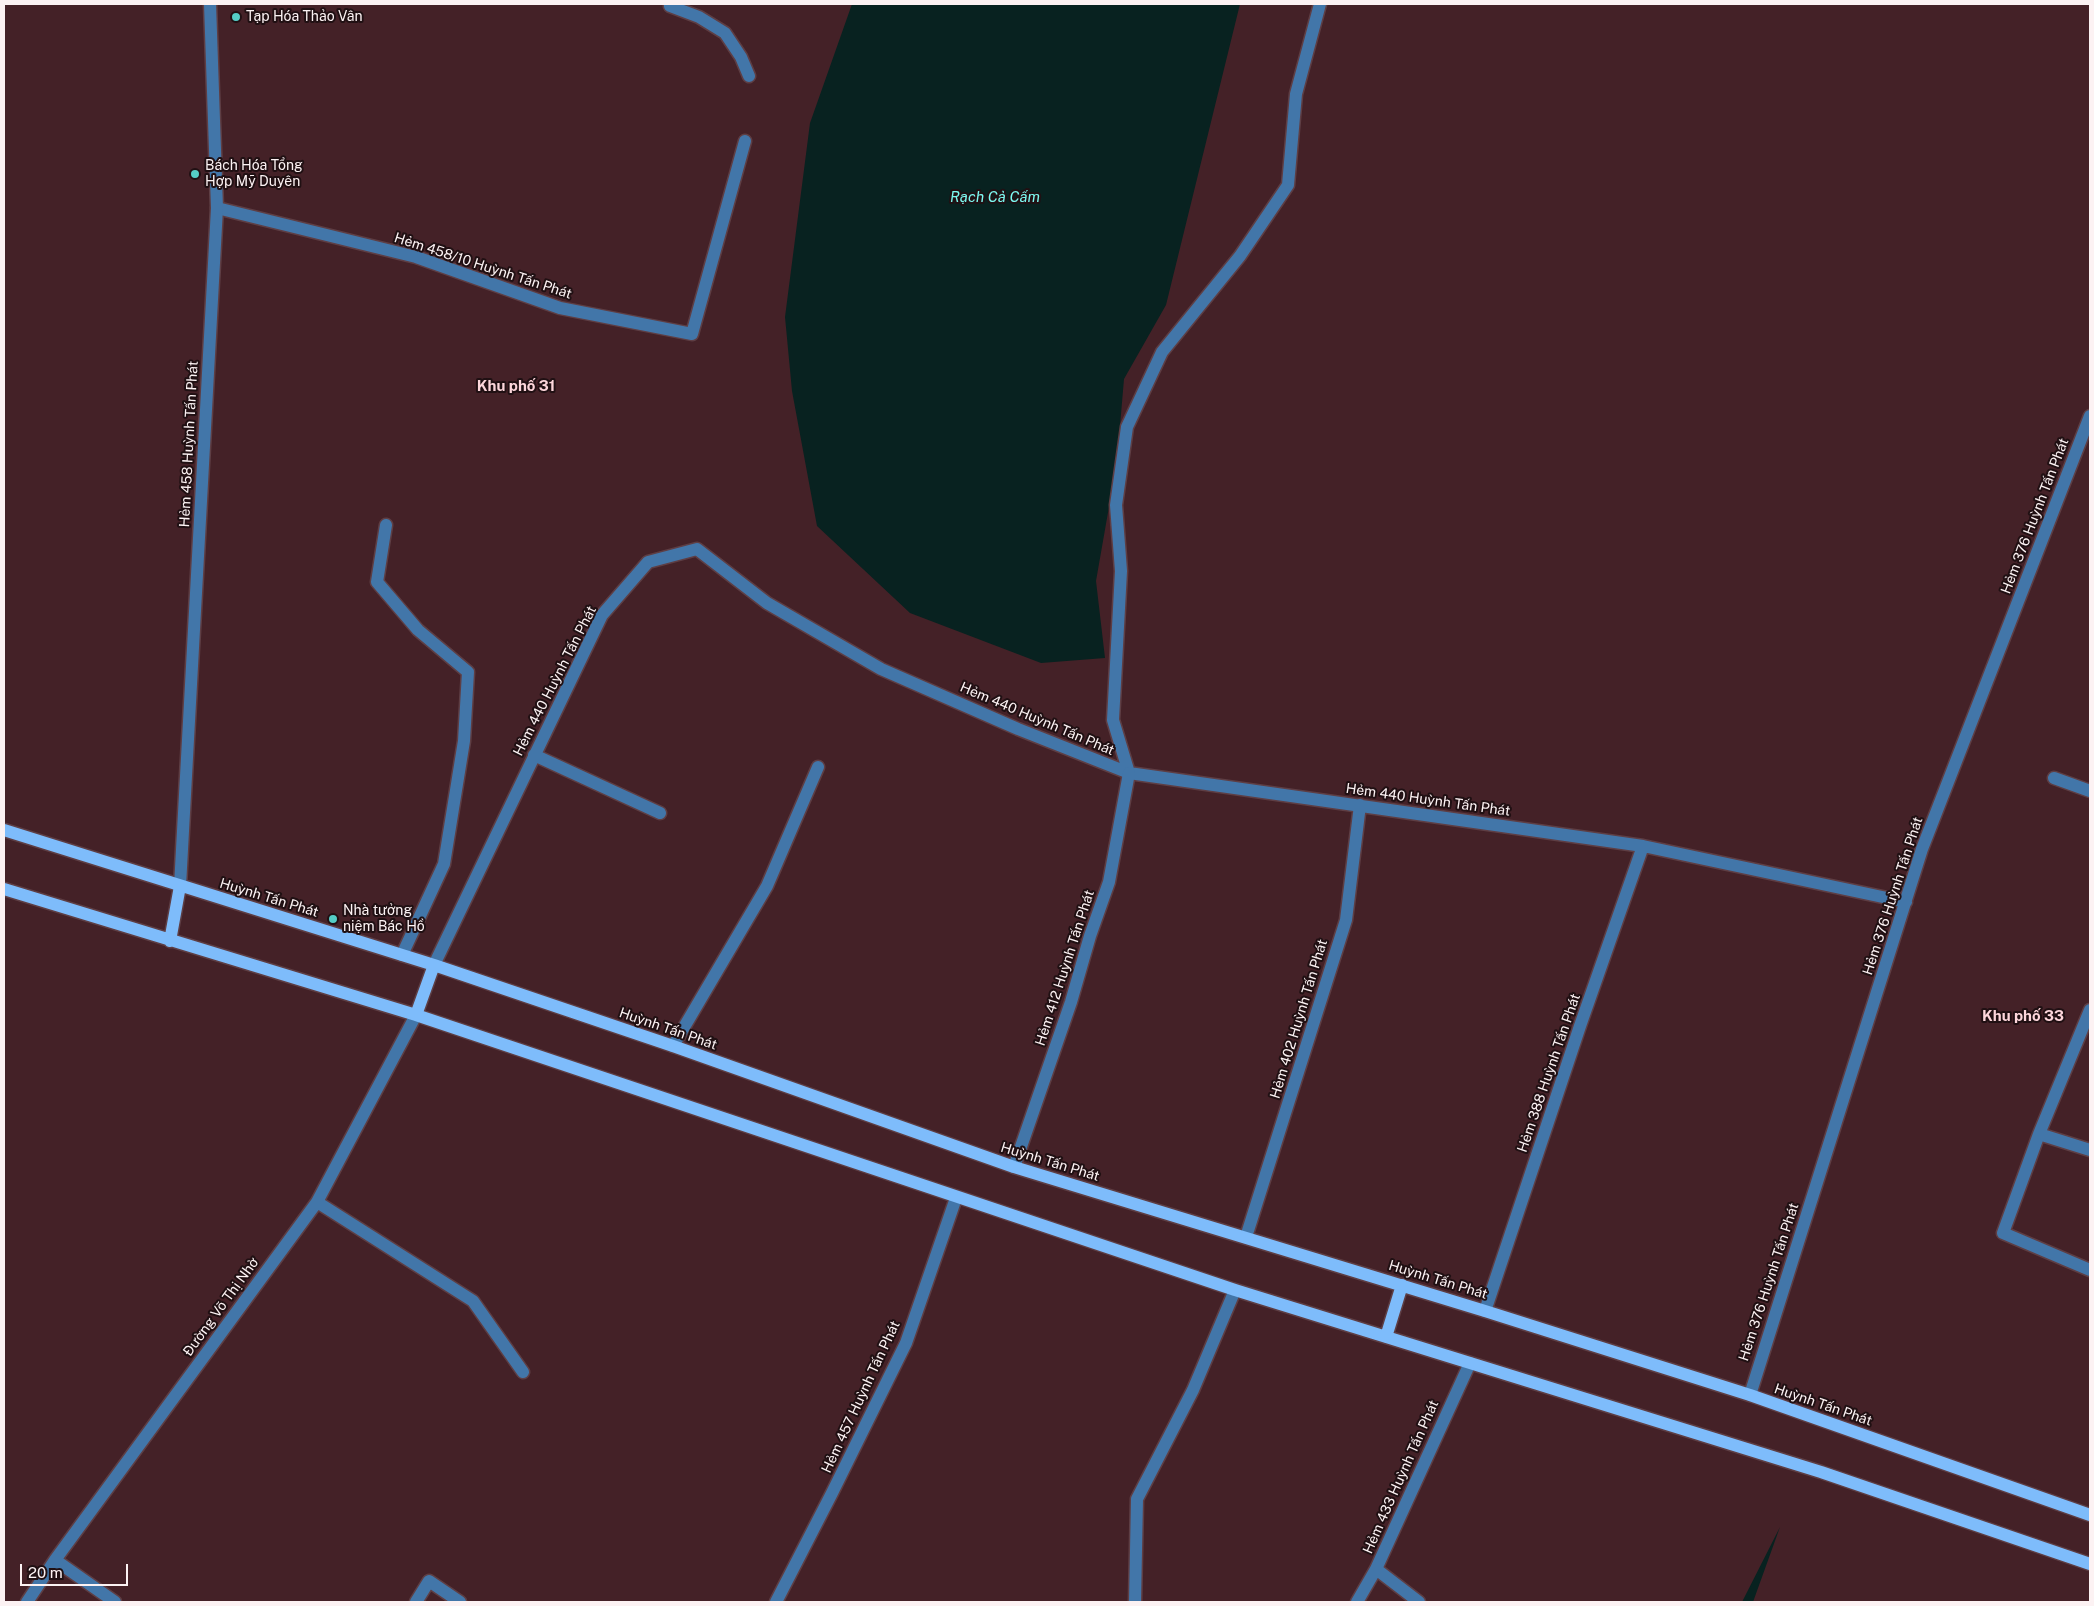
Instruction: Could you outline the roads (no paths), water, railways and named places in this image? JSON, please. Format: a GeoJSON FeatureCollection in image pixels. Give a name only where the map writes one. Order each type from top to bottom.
{"type":"FeatureCollection","features":[{"type":"Feature","properties":{"kind":"main road","name":"Huỳnh Tấn Phát"},"geometry":{"type":"LineString","coordinates":[[4,830],[434,965],[674,1046],[1014,1167],[1402,1285],[1750,1395],[2090,1515]]}},
{"type":"Feature","properties":{"kind":"main road"},"geometry":{"type":"LineString","coordinates":[[170,941],[180,886]]}},
{"type":"Feature","properties":{"kind":"main road"},"geometry":{"type":"LineString","coordinates":[[4,889],[416,1015],[956,1198],[1235,1290],[1821,1472],[2090,1564]]}},
{"type":"Feature","properties":{"kind":"main road"},"geometry":{"type":"LineString","coordinates":[[416,1015],[434,965]]}},
{"type":"Feature","properties":{"kind":"main road"},"geometry":{"type":"LineString","coordinates":[[1386,1337],[1402,1285]]}},
{"type":"Feature","properties":{"kind":"street","name":"Hẻm 458 Huỳnh Tấn Phát"},"geometry":{"type":"LineString","coordinates":[[180,886],[217,208],[210,4]]}},
{"type":"Feature","properties":{"kind":"street"},"geometry":{"type":"LineString","coordinates":[[671,4],[670,6],[699,17],[724,33],[741,57],[749,76]]}},
{"type":"Feature","properties":{"kind":"street"},"geometry":{"type":"LineString","coordinates":[[1129,773],[1113,720],[1122,571],[1116,505],[1127,427],[1162,352],[1240,256],[1288,185],[1296,94],[1320,4]]}},
{"type":"Feature","properties":{"kind":"street","name":"Hẻm 458/10 Huỳnh Tấn Phát"},"geometry":{"type":"LineString","coordinates":[[217,208],[416,257],[560,308],[692,334],[745,141]]}},
{"type":"Feature","properties":{"kind":"street","name":"Hẻm 376 Huỳnh Tấn Phát"},"geometry":{"type":"LineString","coordinates":[[1750,1395],[1926,840],[2090,416]]}},
{"type":"Feature","properties":{"kind":"street"},"geometry":{"type":"LineString","coordinates":[[386,525],[377,582],[418,630],[468,672],[464,740],[444,864],[402,955]]}},
{"type":"Feature","properties":{"kind":"street","name":"Hẻm 440 Huỳnh Tấn Phát"},"geometry":{"type":"LineString","coordinates":[[434,965],[602,615],[648,562],[697,549],[767,603],[881,669],[1018,729],[1129,773],[1643,846],[1906,902]]}},
{"type":"Feature","properties":{"kind":"street"},"geometry":{"type":"LineString","coordinates":[[534,755],[660,813]]}},
{"type":"Feature","properties":{"kind":"street"},"geometry":{"type":"LineString","coordinates":[[674,1046],[767,886],[818,767]]}},
{"type":"Feature","properties":{"kind":"street","name":"Hẻm 412 Huỳnh Tấn Phát"},"geometry":{"type":"LineString","coordinates":[[1014,1167],[1071,1002],[1090,936],[1109,882],[1129,773]]}},
{"type":"Feature","properties":{"kind":"street"},"geometry":{"type":"LineString","coordinates":[[2054,778],[2090,791]]}},
{"type":"Feature","properties":{"kind":"street","name":"Hẻm 402 Huỳnh Tấn Phát"},"geometry":{"type":"LineString","coordinates":[[1246,1237],[1346,920],[1360,805]]}},
{"type":"Feature","properties":{"kind":"street","name":"Hẻm 388 Huỳnh Tấn Phát"},"geometry":{"type":"LineString","coordinates":[[1485,1311],[1577,1035],[1643,846]]}},
{"type":"Feature","properties":{"kind":"street"},"geometry":{"type":"LineString","coordinates":[[2090,1010],[2039,1134],[2003,1233],[2090,1269]]}},
{"type":"Feature","properties":{"kind":"street","name":"Đường Võ Thị Nhờ"},"geometry":{"type":"LineString","coordinates":[[27,1602],[55,1560],[316,1202],[416,1015]]}},
{"type":"Feature","properties":{"kind":"street"},"geometry":{"type":"LineString","coordinates":[[2039,1134],[2090,1150]]}},
{"type":"Feature","properties":{"kind":"street","name":"Hẻm 457 Huỳnh Tấn Phát"},"geometry":{"type":"LineString","coordinates":[[776,1602],[906,1342],[956,1198]]}},
{"type":"Feature","properties":{"kind":"street"},"geometry":{"type":"LineString","coordinates":[[316,1202],[473,1301],[523,1372]]}},
{"type":"Feature","properties":{"kind":"street"},"geometry":{"type":"LineString","coordinates":[[1135,1602],[1137,1499],[1193,1390],[1235,1290]]}},
{"type":"Feature","properties":{"kind":"street","name":"Hẻm 433 Huỳnh Tấn Phát"},"geometry":{"type":"LineString","coordinates":[[1356,1602],[1376,1569],[1470,1363]]}},
{"type":"Feature","properties":{"kind":"street"},"geometry":{"type":"LineString","coordinates":[[55,1560],[115,1602]]}},
{"type":"Feature","properties":{"kind":"street"},"geometry":{"type":"LineString","coordinates":[[1376,1569],[1419,1602]]}},
{"type":"Feature","properties":{"kind":"street"},"geometry":{"type":"LineString","coordinates":[[416,1602],[429,1581],[460,1602]]}},
{"type":"Feature","properties":{"kind":"water","name":"Rạch Cả Cấm"},"geometry":{"type":"Polygon","coordinates":[[[852,4],[1240,4],[1166,305],[1124,379],[1117,461],[1096,581],[1105,658],[1041,663],[910,613],[817,526],[792,391],[785,317],[810,123],[852,4]]]}},
{"type":"Feature","properties":{"kind":"water"},"geometry":{"type":"Polygon","coordinates":[[[1780,1527],[1753,1602],[1742,1602],[1780,1527]]]}},
{"type":"Feature","properties":{"kind":"place","name":"Tạp Hóa Thảo Vân"},"geometry":{"type":"Point","coordinates":[236,17]}},
{"type":"Feature","properties":{"kind":"place","name":"Bách Hóa Tổng Hợp Mỹ Duyên"},"geometry":{"type":"Point","coordinates":[195,174]}},
{"type":"Feature","properties":{"kind":"place","name":"Nhà tưởng niệm Bác Hồ"},"geometry":{"type":"Point","coordinates":[333,919]}},
{"type":"Feature","properties":{"kind":"district","name":"Khu phố 31"},"geometry":{"type":"Point","coordinates":[516,386]}},
{"type":"Feature","properties":{"kind":"district","name":"Khu phố 33"},"geometry":{"type":"Point","coordinates":[2023,1016]}}]}
